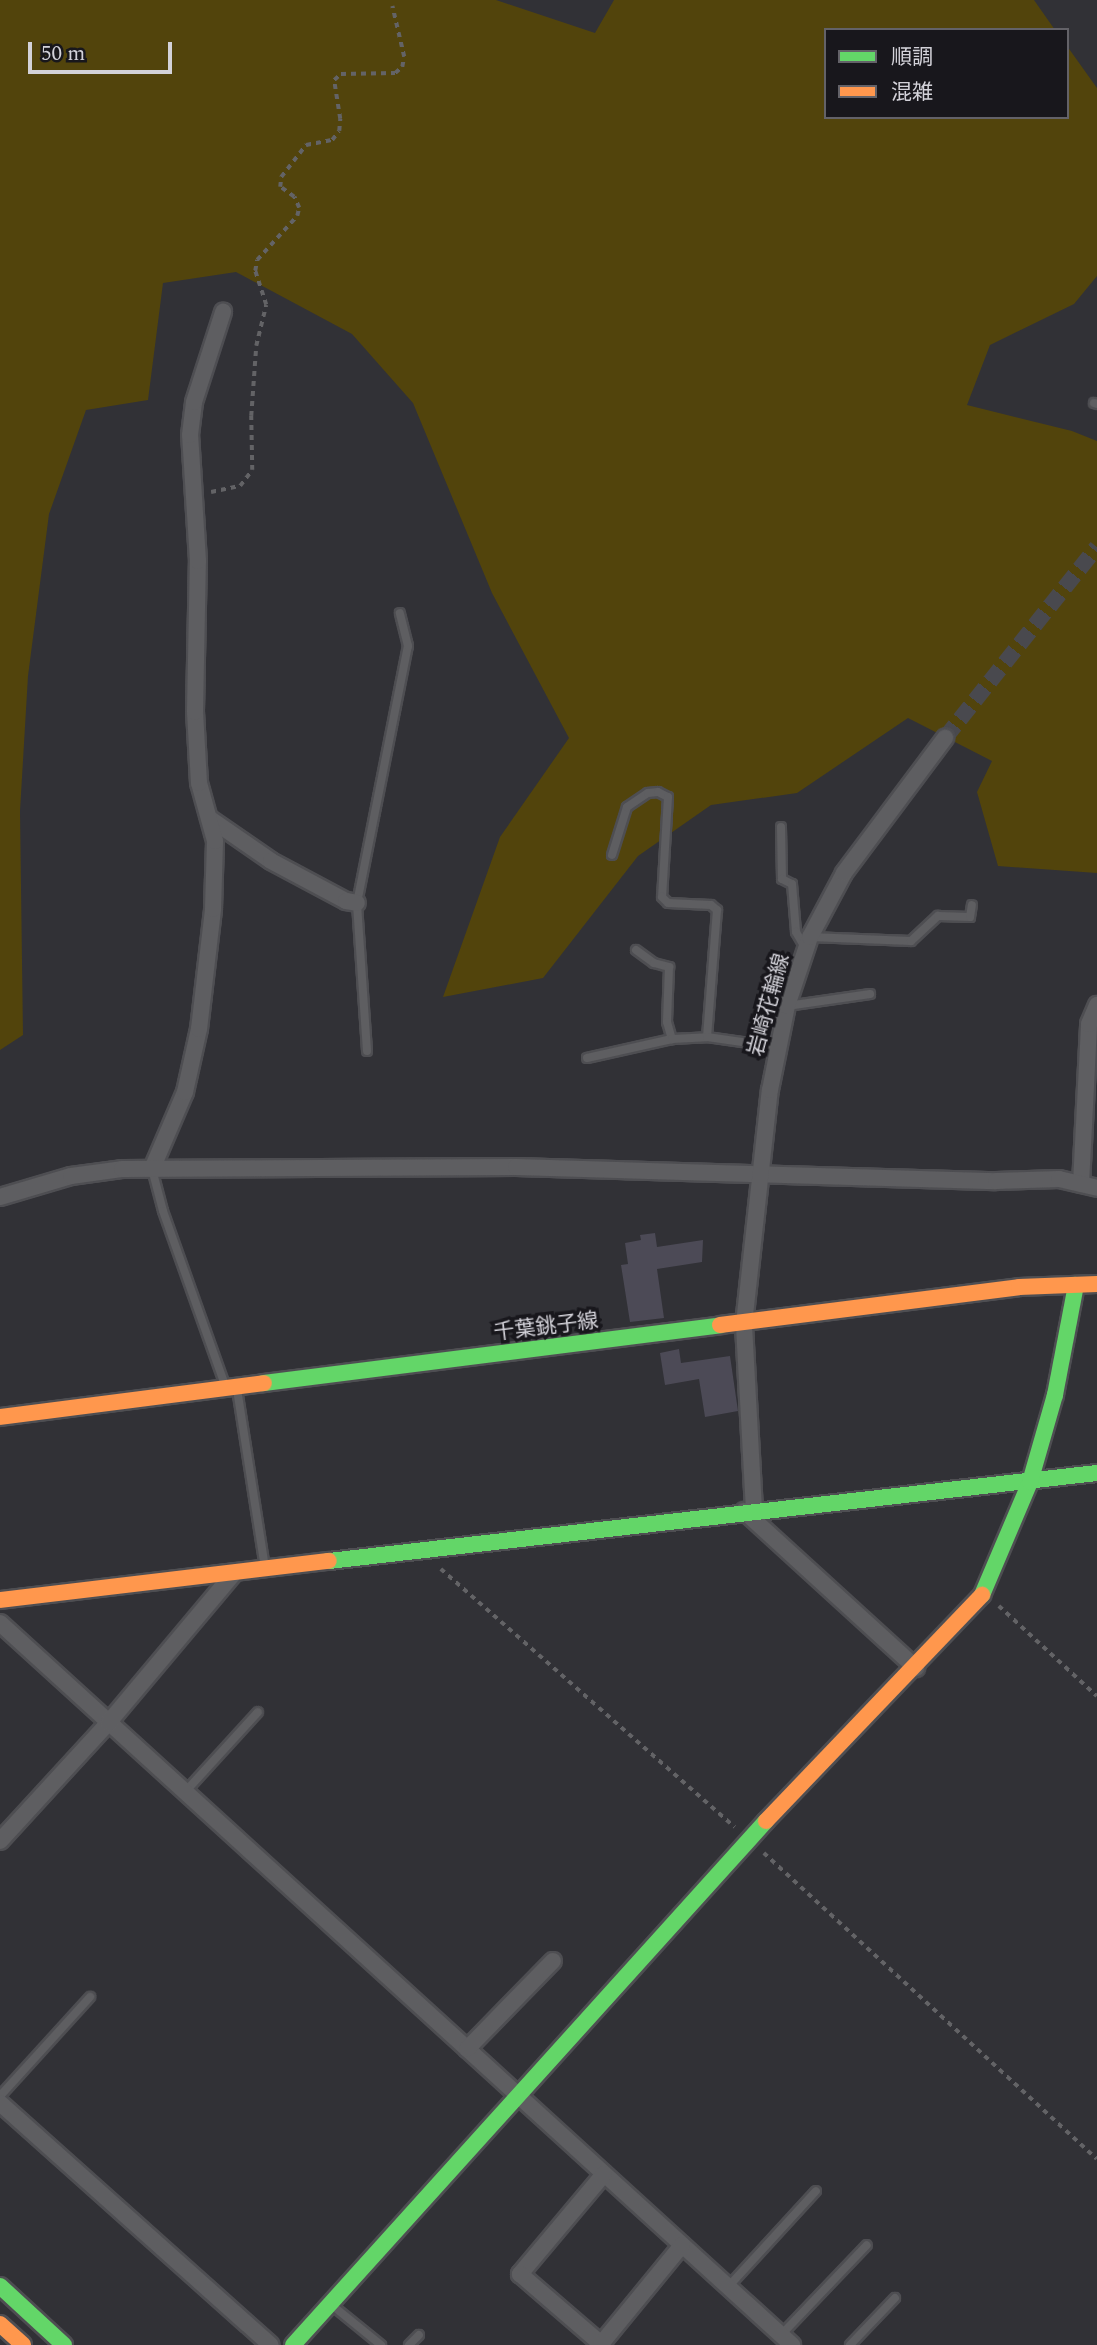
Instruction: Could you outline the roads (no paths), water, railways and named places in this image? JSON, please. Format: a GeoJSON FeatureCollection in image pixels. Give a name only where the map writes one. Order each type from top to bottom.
{"type":"FeatureCollection","features":[{"type":"Feature","properties":{"kind":"main road","name":"千葉銚子線"},"geometry":{"type":"LineString","coordinates":[[0,1417],[1019,1287],[1097,1284]]}},
{"type":"Feature","properties":{"kind":"main road"},"geometry":{"type":"LineString","coordinates":[[293,2345],[520,2097],[749,1839],[916,1668],[984,1593],[1030,1482],[1055,1395],[1076,1285]]}},
{"type":"Feature","properties":{"kind":"main road"},"geometry":{"type":"LineString","coordinates":[[0,1600],[749,1511],[1097,1473]]}},
{"type":"Feature","properties":{"kind":"main road"},"geometry":{"type":"LineString","coordinates":[[0,2286],[64,2345]]}},
{"type":"Feature","properties":{"kind":"main road"},"geometry":{"type":"LineString","coordinates":[[0,2324],[23,2345]]}},
{"type":"Feature","properties":{"kind":"street"},"geometry":{"type":"LineString","coordinates":[[152,1169],[185,1092],[199,1029],[213,909],[215,841],[200,783],[195,712],[198,561],[190,435],[194,402],[223,312]]}},
{"type":"Feature","properties":{"kind":"street","name":"岩崎花輪線"},"geometry":{"type":"LineString","coordinates":[[749,1511],[744,1324],[778,1047],[787,1006],[808,943],[844,873],[945,738]]}},
{"type":"Feature","properties":{"kind":"street"},"geometry":{"type":"LineString","coordinates":[[209,818],[271,861],[346,901],[357,903]]}},
{"type":"Feature","properties":{"kind":"street"},"geometry":{"type":"LineString","coordinates":[[0,1197],[71,1176],[122,1169],[516,1167],[996,1181],[1059,1179],[1089,1186],[1089,1024],[1097,1005]]}},
{"type":"Feature","properties":{"kind":"street"},"geometry":{"type":"LineString","coordinates":[[749,1511],[916,1668]]}},
{"type":"Feature","properties":{"kind":"street"},"geometry":{"type":"LineString","coordinates":[[0,1841],[108,1722],[234,1573]]}},
{"type":"Feature","properties":{"kind":"street"},"geometry":{"type":"LineString","coordinates":[[0,1623],[786,2340]]}},
{"type":"Feature","properties":{"kind":"street"},"geometry":{"type":"LineString","coordinates":[[467,2049],[553,1961]]}},
{"type":"Feature","properties":{"kind":"street"},"geometry":{"type":"LineString","coordinates":[[0,2103],[271,2345]]}},
{"type":"Feature","properties":{"kind":"street"},"geometry":{"type":"LineString","coordinates":[[604,2174],[520,2274],[601,2344],[682,2245]]}},
{"type":"Feature","properties":{"kind":"lane"},"geometry":{"type":"LineString","coordinates":[[366,1051],[357,903],[408,646],[400,613]]}},
{"type":"Feature","properties":{"kind":"lane"},"geometry":{"type":"LineString","coordinates":[[612,855],[626,807],[648,793],[658,792],[668,797],[662,897],[668,903],[711,905],[717,910],[707,1037]]}},
{"type":"Feature","properties":{"kind":"lane"},"geometry":{"type":"LineString","coordinates":[[781,827],[782,879],[792,884],[796,932],[808,943],[911,940],[938,916],[970,917],[972,905]]}},
{"type":"Feature","properties":{"kind":"lane"},"geometry":{"type":"LineString","coordinates":[[636,950],[654,964],[669,967],[667,1023],[672,1039]]}},
{"type":"Feature","properties":{"kind":"lane"},"geometry":{"type":"LineString","coordinates":[[787,1006],[870,995]]}},
{"type":"Feature","properties":{"kind":"lane"},"geometry":{"type":"LineString","coordinates":[[587,1058],[672,1039],[707,1037],[778,1047]]}},
{"type":"Feature","properties":{"kind":"lane"},"geometry":{"type":"LineString","coordinates":[[152,1169],[163,1211],[231,1387],[266,1569]]}},
{"type":"Feature","properties":{"kind":"lane"},"geometry":{"type":"LineString","coordinates":[[186,1792],[258,1712]]}},
{"type":"Feature","properties":{"kind":"lane"},"geometry":{"type":"LineString","coordinates":[[0,2096],[90,1997]]}},
{"type":"Feature","properties":{"kind":"lane"},"geometry":{"type":"LineString","coordinates":[[729,2287],[816,2191]]}},
{"type":"Feature","properties":{"kind":"lane"},"geometry":{"type":"LineString","coordinates":[[786,2340],[867,2245]]}},
{"type":"Feature","properties":{"kind":"lane"},"geometry":{"type":"LineString","coordinates":[[850,2345],[895,2298]]}},
{"type":"Feature","properties":{"kind":"lane"},"geometry":{"type":"LineString","coordinates":[[331,2304],[381,2345]]}},
{"type":"Feature","properties":{"kind":"lane"},"geometry":{"type":"LineString","coordinates":[[409,2345],[419,2335]]}},
{"type":"Feature","properties":{"kind":"tunnel"},"geometry":{"type":"LineString","coordinates":[[945,738],[1097,547]]}}]}
